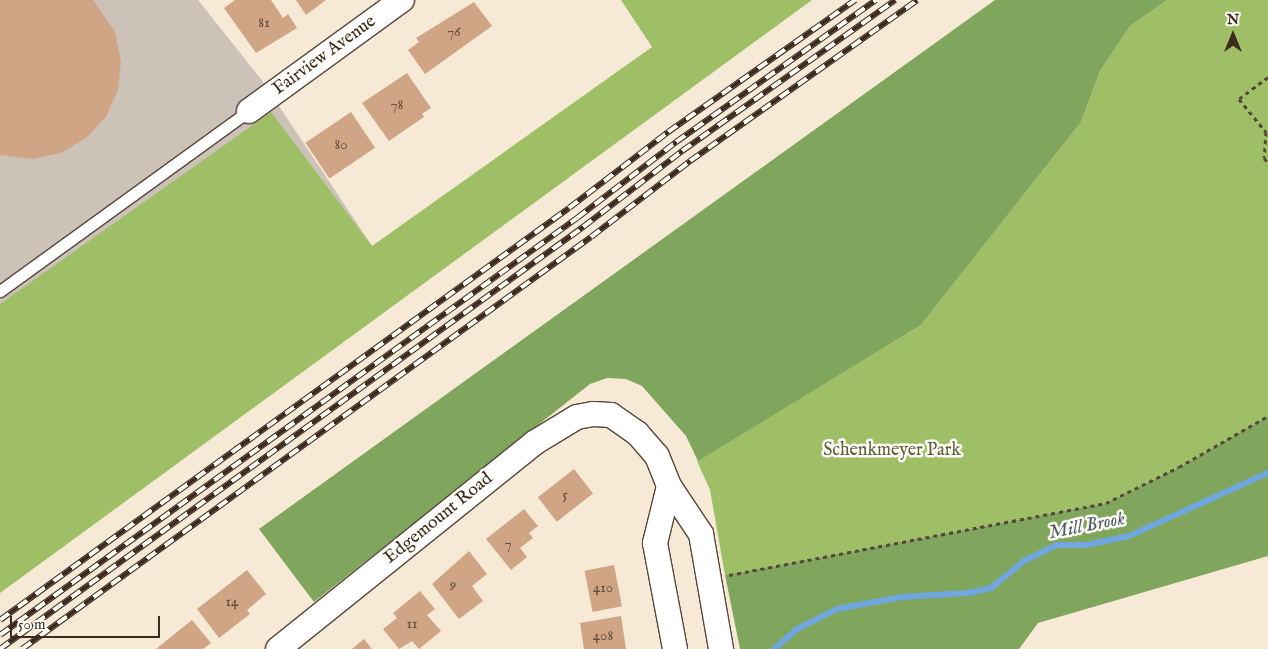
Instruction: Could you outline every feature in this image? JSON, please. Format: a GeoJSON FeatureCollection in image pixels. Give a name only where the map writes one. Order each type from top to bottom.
{"type":"FeatureCollection","features":[{"type":"Feature","properties":{"kind":"street","name":"Fairview Avenue"},"geometry":{"type":"LineString","coordinates":[[249,111],[402,0]]}},
{"type":"Feature","properties":{"kind":"street","name":"Edgemount Road"},"geometry":{"type":"LineString","coordinates":[[278,649],[534,443],[577,417],[611,415],[630,427],[657,456],[669,486]]}},
{"type":"Feature","properties":{"kind":"street"},"geometry":{"type":"LineString","coordinates":[[669,486],[656,543],[675,649]]}},
{"type":"Feature","properties":{"kind":"street"},"geometry":{"type":"LineString","coordinates":[[669,486],[700,534],[721,649]]}},
{"type":"Feature","properties":{"kind":"lane"},"geometry":{"type":"LineString","coordinates":[[0,291],[249,111]]}},
{"type":"Feature","properties":{"kind":"path"},"geometry":{"type":"LineString","coordinates":[[1268,77],[1239,99],[1266,132],[1264,158],[1268,163]]}},
{"type":"Feature","properties":{"kind":"path"},"geometry":{"type":"LineString","coordinates":[[726,575],[1106,503],[1179,467],[1268,416]]}},
{"type":"Feature","properties":{"kind":"shaded area"},"geometry":{"type":"Polygon","coordinates":[[[0,0],[198,0],[261,79],[372,246],[0,511],[0,0]]]}},
{"type":"Feature","properties":{"kind":"green space"},"geometry":{"type":"Polygon","coordinates":[[[621,0],[812,0],[0,593],[0,304],[271,112],[372,246],[652,47],[621,0]]]}},
{"type":"Feature","properties":{"kind":"green space"},"geometry":{"type":"Polygon","coordinates":[[[995,0],[1167,0],[1130,26],[1100,71],[1081,122],[921,325],[698,461],[686,436],[642,386],[626,379],[607,378],[590,384],[314,602],[259,529],[995,0]]]}},
{"type":"Feature","properties":{"kind":"green space","name":"Schenkmeyer Park"},"geometry":{"type":"Polygon","coordinates":[[[1167,0],[1268,0],[1268,416],[1179,467],[1106,503],[725,575],[710,490],[697,461],[921,325],[1081,122],[1100,71],[1130,26],[1167,0]]]}},
{"type":"Feature","properties":{"kind":"green space"},"geometry":{"type":"Polygon","coordinates":[[[1268,416],[1268,556],[1038,623],[1019,649],[740,649],[725,575],[1106,503],[1179,467],[1268,416]]]}},
{"type":"Feature","properties":{"kind":"building"},"geometry":{"type":"Polygon","coordinates":[[[0,0],[93,0],[115,32],[121,61],[118,90],[106,117],[86,138],[61,153],[32,159],[0,155],[0,0]]]}},
{"type":"Feature","properties":{"kind":"building"},"geometry":{"type":"Polygon","coordinates":[[[235,0],[271,0],[283,18],[288,14],[297,28],[256,53],[224,8],[235,0]]]}},
{"type":"Feature","properties":{"kind":"building"},"geometry":{"type":"Polygon","coordinates":[[[296,0],[326,0],[306,15],[296,0]]]}},
{"type":"Feature","properties":{"kind":"building"},"geometry":{"type":"Polygon","coordinates":[[[474,2],[492,26],[425,74],[408,50],[419,42],[416,38],[474,2]]]}},
{"type":"Feature","properties":{"kind":"building"},"geometry":{"type":"Polygon","coordinates":[[[407,73],[431,108],[422,114],[424,117],[389,141],[362,103],[407,73]]]}},
{"type":"Feature","properties":{"kind":"building"},"geometry":{"type":"Polygon","coordinates":[[[351,112],[375,148],[329,178],[305,143],[351,112]]]}},
{"type":"Feature","properties":{"kind":"building"},"geometry":{"type":"Polygon","coordinates":[[[574,469],[593,493],[557,522],[538,497],[574,469]]]}},
{"type":"Feature","properties":{"kind":"building"},"geometry":{"type":"Polygon","coordinates":[[[524,509],[538,526],[529,533],[533,538],[520,548],[527,557],[511,570],[486,539],[524,509]]]}},
{"type":"Feature","properties":{"kind":"building"},"geometry":{"type":"Polygon","coordinates":[[[469,551],[487,574],[472,586],[483,601],[459,619],[432,584],[469,551]]]}},
{"type":"Feature","properties":{"kind":"building"},"geometry":{"type":"Polygon","coordinates":[[[614,565],[622,606],[593,612],[585,571],[614,565]]]}},
{"type":"Feature","properties":{"kind":"building"},"geometry":{"type":"Polygon","coordinates":[[[247,570],[266,594],[247,610],[250,614],[219,638],[197,609],[247,570]]]}},
{"type":"Feature","properties":{"kind":"building"},"geometry":{"type":"Polygon","coordinates":[[[420,591],[435,609],[427,615],[441,631],[419,649],[412,641],[399,649],[383,629],[397,618],[393,613],[420,591]]]}},
{"type":"Feature","properties":{"kind":"building"},"geometry":{"type":"Polygon","coordinates":[[[621,616],[626,649],[584,649],[580,623],[621,616]]]}},
{"type":"Feature","properties":{"kind":"building"},"geometry":{"type":"Polygon","coordinates":[[[192,620],[211,643],[203,649],[156,649],[192,620]]]}},
{"type":"Feature","properties":{"kind":"building"},"geometry":{"type":"Polygon","coordinates":[[[364,639],[372,649],[352,649],[364,639]]]}},
{"type":"Feature","properties":{"kind":"waterway","name":"Mill Brook"},"geometry":{"type":"LineString","coordinates":[[774,649],[797,629],[837,609],[902,597],[968,593],[991,588],[1024,561],[1057,545],[1086,545],[1129,536],[1268,473]]}},
{"type":"Feature","properties":{"kind":"railway"},"geometry":{"type":"LineString","coordinates":[[0,620],[569,208],[668,132],[855,0]]}},
{"type":"Feature","properties":{"kind":"railway"},"geometry":{"type":"LineString","coordinates":[[0,635],[577,218],[676,142],[876,0]]}},
{"type":"Feature","properties":{"kind":"railway"},"geometry":{"type":"LineString","coordinates":[[0,649],[583,227],[682,151],[895,0]]}},
{"type":"Feature","properties":{"kind":"railway"},"geometry":{"type":"LineString","coordinates":[[22,649],[591,237],[690,161],[917,0]]}}]}
